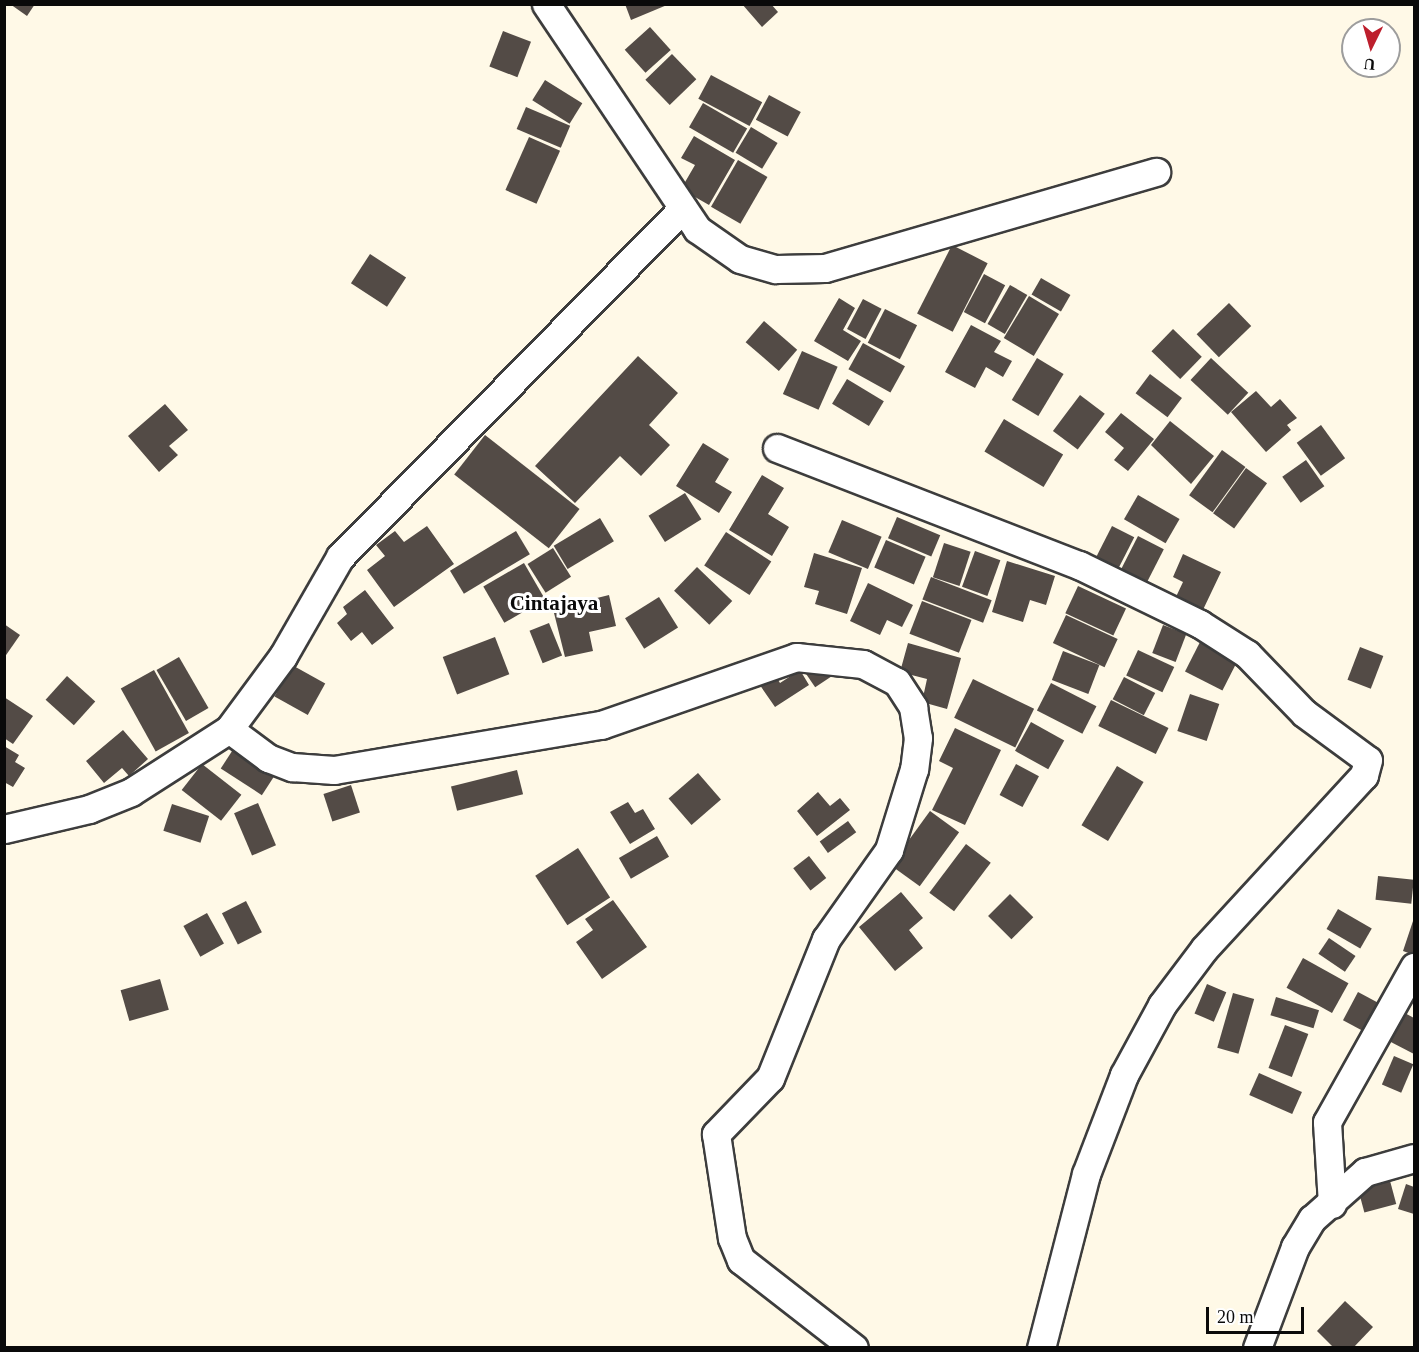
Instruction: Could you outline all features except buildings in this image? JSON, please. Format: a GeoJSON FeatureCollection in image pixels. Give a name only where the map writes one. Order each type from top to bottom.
{"type":"FeatureCollection","features":[{"type":"Feature","properties":{"kind":"street"},"geometry":{"type":"LineString","coordinates":[[546,4],[683,208],[715,246],[741,259],[776,269],[825,268],[1156,172]]}},
{"type":"Feature","properties":{"kind":"street"},"geometry":{"type":"LineString","coordinates":[[4,829],[89,809],[131,792],[236,720],[283,656],[340,557],[683,208]]}},
{"type":"Feature","properties":{"kind":"street"},"geometry":{"type":"LineString","coordinates":[[777,448],[1079,565],[1200,624],[1248,654],[1304,713],[1368,760],[1364,775],[1204,949],[1162,1005],[1124,1075],[1086,1174],[1041,1347]]}},
{"type":"Feature","properties":{"kind":"street"},"geometry":{"type":"LineString","coordinates":[[236,720],[268,758],[292,767],[334,770],[601,725],[796,657],[863,664],[897,682],[913,707],[918,738],[889,850],[826,939],[770,1078],[718,1140],[732,1238],[741,1260],[854,1347]]}},
{"type":"Feature","properties":{"kind":"street"},"geometry":{"type":"LineString","coordinates":[[1332,1204],[1327,1122],[1414,967]]}},
{"type":"Feature","properties":{"kind":"street"},"geometry":{"type":"LineString","coordinates":[[1257,1347],[1295,1247],[1312,1219],[1332,1204],[1365,1172],[1414,1158]]}},
{"type":"Feature","properties":{"kind":"district","name":"Cintajaya"},"geometry":{"type":"Point","coordinates":[554,603]}}]}
